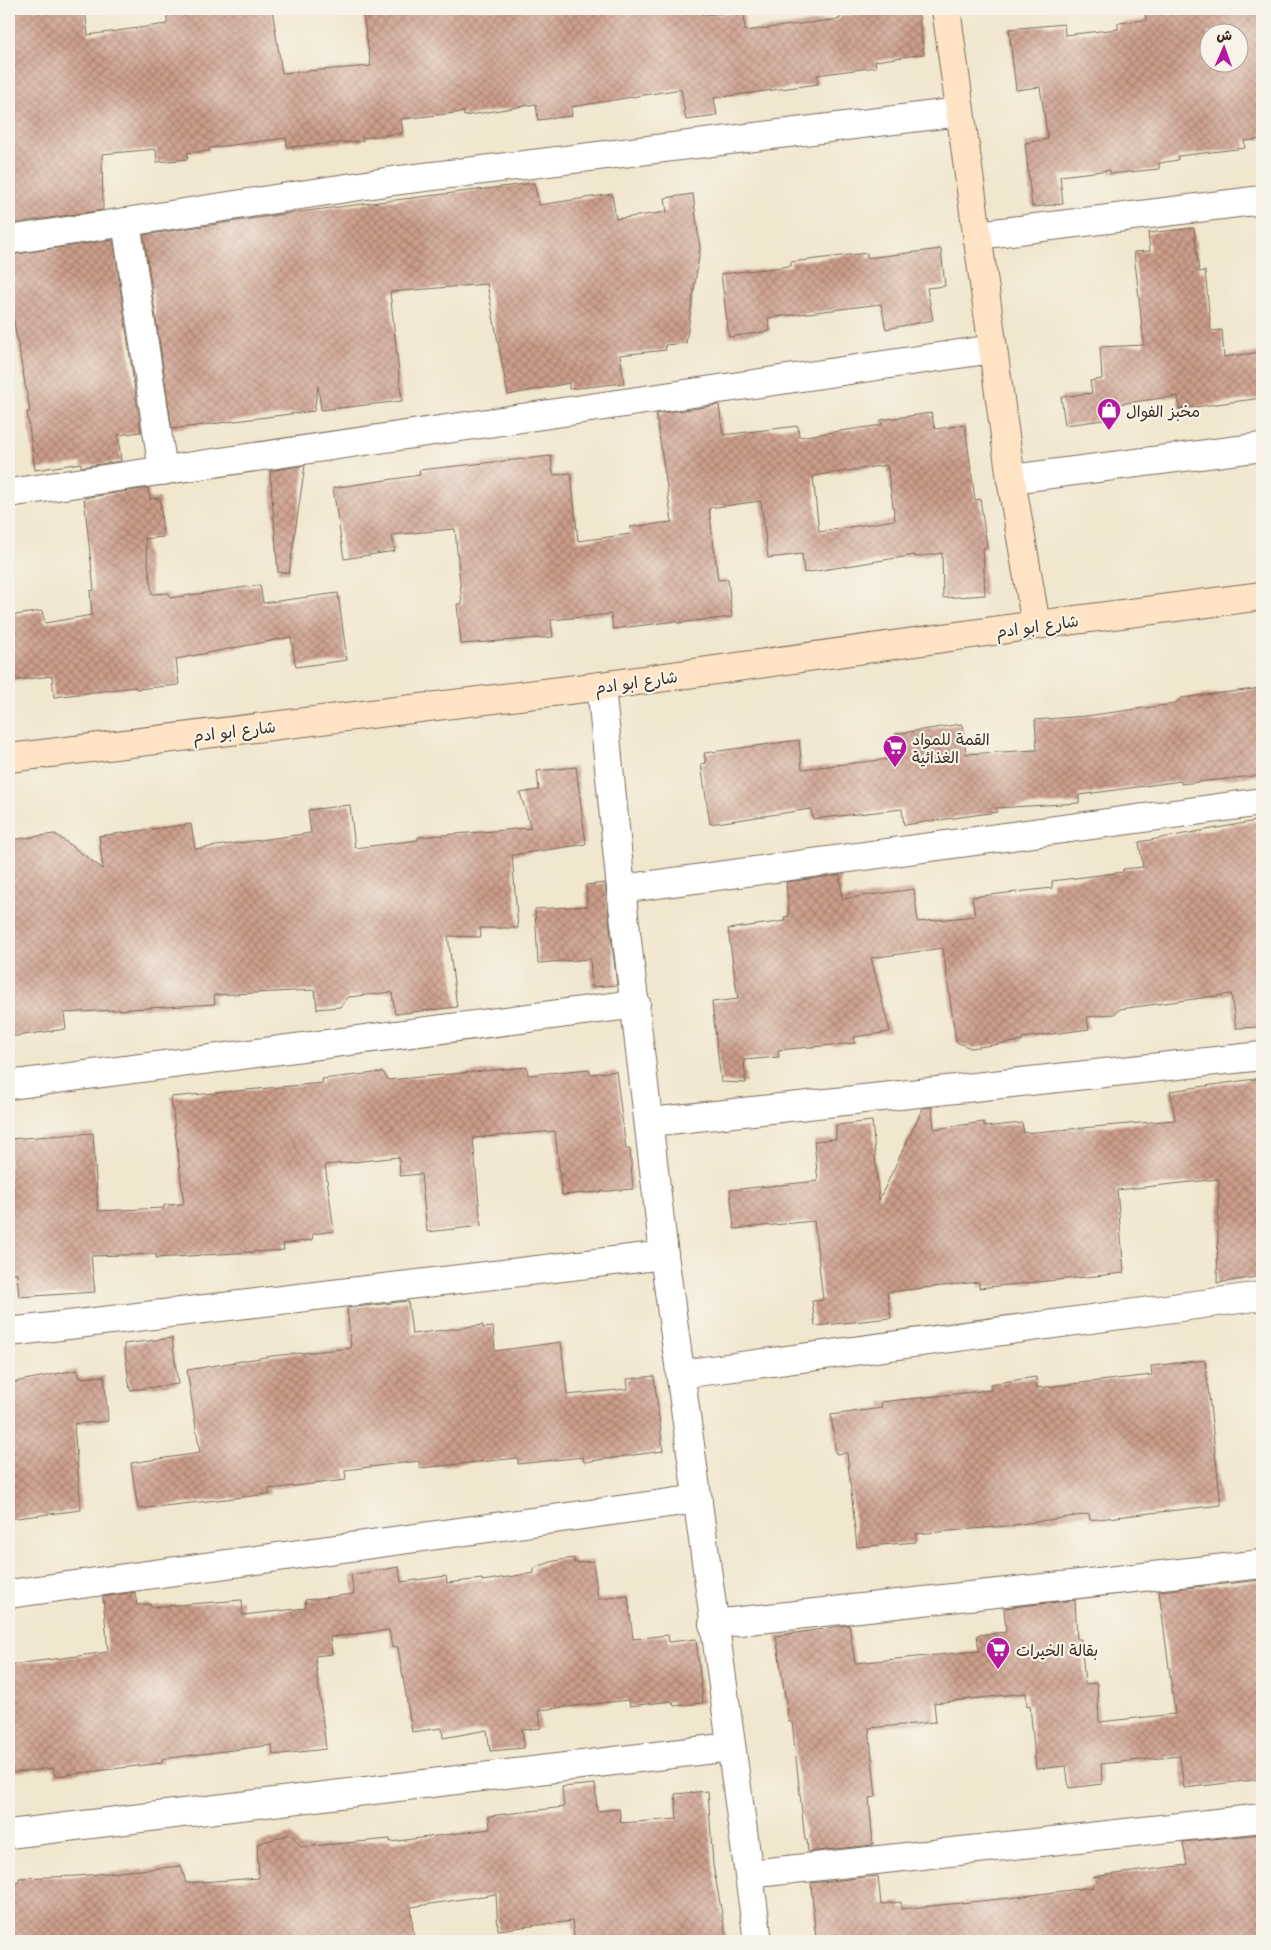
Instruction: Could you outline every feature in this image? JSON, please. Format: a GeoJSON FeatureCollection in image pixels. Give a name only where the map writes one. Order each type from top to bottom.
{"type":"FeatureCollection","features":[{"type":"Feature","properties":{"kind":"street"},"geometry":{"type":"LineString","coordinates":[[946,9],[1011,479],[1036,625]]}},
{"type":"Feature","properties":{"kind":"street"},"geometry":{"type":"LineString","coordinates":[[9,240],[392,181],[960,112]]}},
{"type":"Feature","properties":{"kind":"street"},"geometry":{"type":"LineString","coordinates":[[978,235],[1262,200]]}},
{"type":"Feature","properties":{"kind":"street"},"geometry":{"type":"LineString","coordinates":[[126,222],[162,471]]}},
{"type":"Feature","properties":{"kind":"street"},"geometry":{"type":"LineString","coordinates":[[9,493],[993,349]]}},
{"type":"Feature","properties":{"kind":"street"},"geometry":{"type":"LineString","coordinates":[[1011,479],[1262,447]]}},
{"type":"Feature","properties":{"kind":"street","name":"شارع ابو ادم"},"geometry":{"type":"LineString","coordinates":[[9,758],[601,686],[1036,625],[1262,596]]}},
{"type":"Feature","properties":{"kind":"street"},"geometry":{"type":"LineString","coordinates":[[601,686],[621,889],[650,1122],[664,1255],[682,1374],[713,1624],[758,1941]]}},
{"type":"Feature","properties":{"kind":"street"},"geometry":{"type":"LineString","coordinates":[[621,889],[1262,802]]}},
{"type":"Feature","properties":{"kind":"street"},"geometry":{"type":"LineString","coordinates":[[9,1086],[636,1004]]}},
{"type":"Feature","properties":{"kind":"street"},"geometry":{"type":"LineString","coordinates":[[650,1122],[1262,1056]]}},
{"type":"Feature","properties":{"kind":"street"},"geometry":{"type":"LineString","coordinates":[[9,1332],[664,1255]]}},
{"type":"Feature","properties":{"kind":"street"},"geometry":{"type":"LineString","coordinates":[[682,1374],[1262,1296]]}},
{"type":"Feature","properties":{"kind":"street"},"geometry":{"type":"LineString","coordinates":[[9,1594],[698,1498]]}},
{"type":"Feature","properties":{"kind":"street"},"geometry":{"type":"LineString","coordinates":[[713,1624],[1262,1564]]}},
{"type":"Feature","properties":{"kind":"street"},"geometry":{"type":"LineString","coordinates":[[9,1834],[730,1747]]}},
{"type":"Feature","properties":{"kind":"street"},"geometry":{"type":"LineString","coordinates":[[750,1874],[1262,1818]]}},
{"type":"Feature","properties":{"kind":"building"},"geometry":{"type":"Polygon","coordinates":[[[9,9],[85,9],[88,35],[167,24],[167,9],[272,9],[282,73],[371,66],[362,9],[702,9],[702,15],[744,12],[745,31],[840,19],[840,16],[895,9],[918,9],[924,54],[875,61],[876,67],[817,75],[818,84],[714,98],[717,116],[686,120],[681,89],[571,107],[572,116],[538,120],[536,104],[464,116],[464,112],[401,119],[403,133],[362,138],[363,141],[287,147],[286,138],[209,148],[209,151],[187,153],[188,159],[157,162],[156,149],[102,154],[103,210],[9,224],[9,87],[12,86],[9,56],[9,9]]]}},
{"type":"Feature","properties":{"kind":"building"},"geometry":{"type":"Polygon","coordinates":[[[1145,9],[1262,9],[1262,139],[1244,141],[1245,148],[1178,156],[1178,160],[1159,163],[1159,169],[1110,174],[1110,170],[1060,176],[1063,204],[1032,207],[1025,143],[1048,139],[1040,87],[1016,90],[1009,29],[1064,24],[1065,35],[1118,29],[1118,23],[1146,20],[1145,9]]]}},
{"type":"Feature","properties":{"kind":"building"},"geometry":{"type":"Polygon","coordinates":[[[534,183],[539,205],[612,194],[616,219],[667,212],[665,198],[693,194],[700,249],[686,343],[665,345],[666,350],[620,355],[624,383],[569,389],[569,383],[508,395],[487,284],[390,292],[402,401],[321,410],[318,386],[314,411],[172,429],[144,235],[290,213],[534,183]]]}},
{"type":"Feature","properties":{"kind":"building"},"geometry":{"type":"Polygon","coordinates":[[[1194,228],[1199,272],[1205,271],[1211,331],[1222,330],[1224,357],[1262,352],[1262,398],[1179,409],[1178,396],[1110,405],[1112,419],[1065,425],[1061,397],[1092,393],[1090,381],[1102,379],[1100,347],[1144,345],[1134,252],[1150,251],[1148,233],[1194,228]]]}},
{"type":"Feature","properties":{"kind":"building"},"geometry":{"type":"Polygon","coordinates":[[[113,240],[141,432],[118,435],[121,461],[81,467],[81,463],[35,470],[27,412],[30,411],[9,295],[9,255],[113,240]]]}},
{"type":"Feature","properties":{"kind":"building"},"geometry":{"type":"Polygon","coordinates":[[[941,249],[945,286],[927,288],[933,320],[886,329],[881,304],[768,318],[770,331],[729,337],[721,274],[791,266],[791,262],[867,253],[867,258],[941,249]]]}},
{"type":"Feature","properties":{"kind":"building"},"geometry":{"type":"Polygon","coordinates":[[[719,405],[723,435],[798,426],[799,437],[882,425],[881,420],[931,413],[935,429],[965,425],[975,500],[980,499],[987,547],[983,548],[985,595],[943,598],[942,553],[915,557],[915,555],[804,573],[802,554],[768,558],[761,501],[709,508],[718,580],[728,579],[732,617],[677,623],[677,621],[613,629],[611,614],[551,620],[553,637],[461,644],[457,604],[462,604],[455,529],[392,535],[395,551],[344,559],[333,488],[420,475],[419,470],[551,456],[553,475],[571,473],[578,541],[631,534],[630,527],[672,522],[656,414],[719,405]],[[887,465],[813,476],[819,532],[895,520],[887,465]]]}},
{"type":"Feature","properties":{"kind":"building"},"geometry":{"type":"Polygon","coordinates":[[[305,465],[289,573],[278,572],[270,471],[305,465]]]}},
{"type":"Feature","properties":{"kind":"building"},"geometry":{"type":"Polygon","coordinates":[[[148,488],[150,499],[160,498],[163,537],[145,539],[152,594],[169,593],[170,598],[260,585],[263,603],[338,593],[347,660],[296,667],[291,637],[176,659],[179,685],[136,689],[135,687],[54,697],[52,676],[9,681],[9,616],[42,611],[45,623],[92,615],[90,591],[94,590],[84,498],[148,488]]]}},
{"type":"Feature","properties":{"kind":"building"},"geometry":{"type":"Polygon","coordinates":[[[1262,688],[1262,775],[1181,784],[1181,781],[1079,795],[1079,803],[996,808],[997,812],[904,825],[902,809],[813,819],[811,809],[710,824],[701,764],[706,763],[704,753],[799,740],[802,769],[898,758],[895,734],[962,724],[966,754],[1037,750],[1035,720],[1086,716],[1174,704],[1181,698],[1262,688]]]}},
{"type":"Feature","properties":{"kind":"building"},"geometry":{"type":"Polygon","coordinates":[[[576,767],[586,844],[512,855],[518,928],[480,928],[481,937],[448,936],[457,1007],[395,1014],[392,992],[349,997],[340,1007],[317,1009],[315,990],[214,995],[215,1004],[64,1013],[66,1029],[9,1037],[9,840],[55,834],[103,869],[99,836],[191,824],[195,849],[311,833],[308,810],[350,805],[355,848],[418,840],[418,837],[531,828],[520,793],[539,790],[537,771],[576,767]]]}},
{"type":"Feature","properties":{"kind":"building"},"geometry":{"type":"Polygon","coordinates":[[[1262,820],[1262,1027],[1236,1028],[1231,994],[1120,1009],[1114,1014],[1087,1017],[1089,1029],[1022,1038],[1022,1041],[971,1048],[956,1042],[943,948],[871,958],[890,1032],[854,1037],[855,1043],[778,1050],[779,1057],[744,1060],[746,1083],[721,1082],[712,1002],[738,999],[728,929],[785,921],[784,917],[789,916],[786,882],[840,875],[842,899],[914,889],[918,922],[975,916],[972,897],[1052,888],[1052,881],[1123,872],[1123,869],[1143,867],[1139,842],[1262,820]]]}},
{"type":"Feature","properties":{"kind":"building"},"geometry":{"type":"Polygon","coordinates":[[[605,883],[617,985],[592,987],[590,959],[538,963],[535,909],[587,906],[586,885],[605,883]]]}},
{"type":"Feature","properties":{"kind":"building"},"geometry":{"type":"Polygon","coordinates":[[[527,1067],[528,1075],[589,1069],[590,1074],[616,1071],[626,1149],[630,1149],[633,1189],[562,1195],[555,1131],[473,1138],[481,1226],[427,1232],[421,1174],[400,1176],[399,1157],[325,1165],[334,1231],[313,1234],[312,1240],[283,1244],[284,1250],[156,1258],[156,1254],[91,1256],[95,1292],[19,1297],[17,1273],[9,1273],[9,1139],[93,1133],[98,1211],[164,1208],[164,1205],[184,1204],[171,1097],[323,1083],[322,1079],[383,1072],[388,1080],[527,1067]]]}},
{"type":"Feature","properties":{"kind":"building"},"geometry":{"type":"Polygon","coordinates":[[[1262,1078],[1262,1276],[1217,1283],[1219,1179],[1117,1190],[1124,1273],[979,1288],[979,1282],[887,1292],[891,1318],[815,1326],[812,1301],[823,1300],[814,1221],[734,1229],[730,1190],[818,1181],[814,1141],[836,1139],[836,1125],[872,1121],[879,1200],[923,1108],[932,1107],[934,1129],[984,1122],[984,1127],[1022,1123],[1024,1133],[1175,1120],[1170,1091],[1262,1078]]]}},
{"type":"Feature","properties":{"kind":"building"},"geometry":{"type":"Polygon","coordinates":[[[408,1301],[412,1334],[483,1325],[483,1328],[493,1327],[495,1351],[561,1342],[567,1395],[628,1389],[627,1379],[654,1376],[663,1451],[584,1462],[583,1457],[518,1464],[518,1458],[420,1468],[419,1461],[345,1470],[346,1480],[269,1489],[270,1494],[138,1509],[131,1463],[200,1453],[187,1370],[272,1356],[351,1348],[347,1308],[408,1301]]]}},
{"type":"Feature","properties":{"kind":"building"},"geometry":{"type":"Polygon","coordinates":[[[172,1338],[178,1384],[130,1390],[124,1344],[172,1338]]]}},
{"type":"Feature","properties":{"kind":"building"},"geometry":{"type":"Polygon","coordinates":[[[1205,1360],[1221,1505],[1090,1520],[1089,1514],[1007,1526],[916,1534],[916,1542],[857,1547],[847,1453],[836,1454],[831,1415],[882,1408],[881,1402],[991,1390],[990,1384],[1036,1377],[1037,1388],[1152,1375],[1151,1366],[1205,1360]]]}},
{"type":"Feature","properties":{"kind":"building"},"geometry":{"type":"Polygon","coordinates":[[[77,1370],[80,1378],[104,1376],[108,1421],[74,1424],[81,1510],[9,1519],[9,1383],[77,1370]]]}},
{"type":"Feature","properties":{"kind":"building"},"geometry":{"type":"Polygon","coordinates":[[[574,1558],[574,1563],[593,1561],[598,1599],[628,1596],[633,1639],[668,1635],[669,1642],[696,1639],[703,1703],[674,1706],[672,1701],[630,1706],[629,1700],[539,1710],[541,1728],[522,1730],[524,1748],[490,1751],[487,1730],[443,1738],[442,1728],[412,1732],[398,1647],[392,1648],[389,1630],[330,1637],[332,1654],[315,1656],[326,1749],[273,1755],[272,1745],[162,1759],[162,1763],[55,1776],[53,1768],[9,1773],[9,1665],[108,1652],[103,1597],[135,1592],[137,1605],[150,1604],[151,1607],[242,1600],[243,1615],[306,1608],[305,1600],[354,1594],[351,1575],[399,1567],[401,1582],[446,1576],[447,1583],[482,1579],[482,1581],[534,1573],[534,1568],[554,1561],[574,1558]]]}},
{"type":"Feature","properties":{"kind":"building"},"geometry":{"type":"Polygon","coordinates":[[[1262,1580],[1262,1779],[1184,1788],[1180,1756],[1101,1764],[1102,1784],[1069,1788],[1066,1766],[1036,1769],[1030,1705],[1027,1706],[1026,1693],[934,1703],[936,1722],[869,1728],[876,1797],[869,1798],[873,1845],[808,1852],[807,1840],[805,1840],[792,1722],[789,1722],[776,1636],[849,1625],[855,1663],[979,1651],[977,1635],[1006,1632],[1004,1608],[1075,1600],[1077,1639],[1081,1639],[1085,1684],[1097,1683],[1099,1722],[1175,1714],[1159,1591],[1262,1580]]]}},
{"type":"Feature","properties":{"kind":"building"},"geometry":{"type":"Polygon","coordinates":[[[595,1784],[597,1811],[619,1809],[621,1823],[677,1819],[675,1794],[708,1791],[713,1865],[727,1941],[575,1941],[572,1921],[498,1930],[496,1894],[411,1907],[414,1941],[9,1941],[9,1884],[19,1882],[19,1878],[77,1876],[181,1866],[186,1883],[259,1878],[257,1844],[291,1834],[301,1847],[390,1839],[390,1842],[490,1829],[489,1816],[564,1807],[562,1787],[595,1784]]]}},
{"type":"Feature","properties":{"kind":"building"},"geometry":{"type":"Polygon","coordinates":[[[1262,1834],[1262,1941],[816,1941],[811,1883],[878,1876],[881,1904],[901,1902],[901,1909],[1010,1898],[1093,1887],[1092,1877],[1187,1865],[1183,1842],[1262,1834]]]}},
{"type":"Feature","properties":{"kind":"place","name":"مخبز الفوال"},"geometry":{"type":"Point","coordinates":[1109,431]}},
{"type":"Feature","properties":{"kind":"place","name":"القمة للمواد الغذائية"},"geometry":{"type":"Point","coordinates":[895,768]}},
{"type":"Feature","properties":{"kind":"place","name":"بقالة الخيرات"},"geometry":{"type":"Point","coordinates":[998,1670]}}]}
